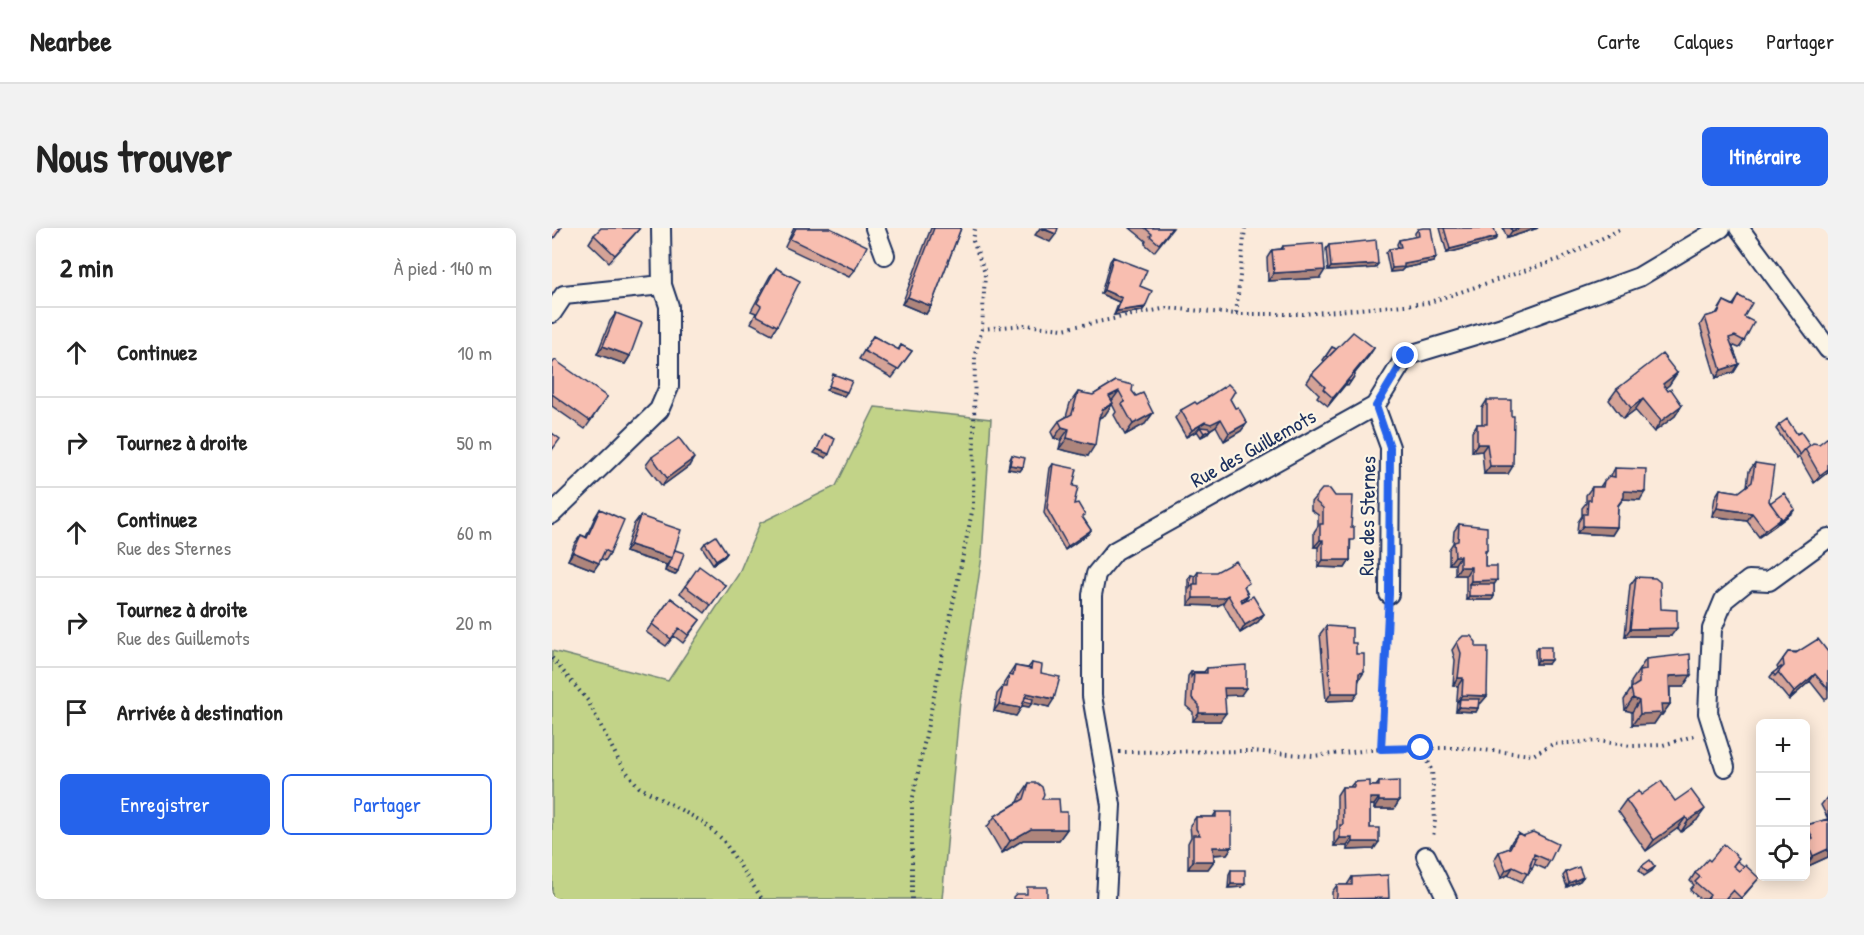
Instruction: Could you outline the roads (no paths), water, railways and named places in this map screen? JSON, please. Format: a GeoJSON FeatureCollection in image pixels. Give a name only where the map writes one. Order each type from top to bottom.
{"type":"FeatureCollection","features":[{"type":"Feature","properties":{"kind":"street"},"geometry":{"type":"LineString","coordinates":[[875,228],[885,255]]}},
{"type":"Feature","properties":{"kind":"street","name":"Rue des Guillemots"},"geometry":{"type":"LineString","coordinates":[[1106,899],[1111,805],[1104,752],[1092,696],[1092,595],[1096,574],[1115,551],[1376,406],[1406,356],[1503,327],[1640,277],[1721,228]]}},
{"type":"Feature","properties":{"kind":"street"},"geometry":{"type":"LineString","coordinates":[[1739,228],[1828,349]]}},
{"type":"Feature","properties":{"kind":"street"},"geometry":{"type":"LineString","coordinates":[[552,514],[659,410],[669,387],[669,306],[662,285],[667,229]]}},
{"type":"Feature","properties":{"kind":"street"},"geometry":{"type":"LineString","coordinates":[[552,313],[564,295],[662,285]]}},
{"type":"Feature","properties":{"kind":"street","name":"Rue des Sternes"},"geometry":{"type":"LineString","coordinates":[[1376,406],[1390,447],[1389,594]]}},
{"type":"Feature","properties":{"kind":"street"},"geometry":{"type":"LineString","coordinates":[[1725,767],[1708,713],[1712,629],[1724,600],[1749,580],[1768,581],[1828,538]]}},
{"type":"Feature","properties":{"kind":"street"},"geometry":{"type":"LineString","coordinates":[[1426,855],[1446,899]]}}]}
